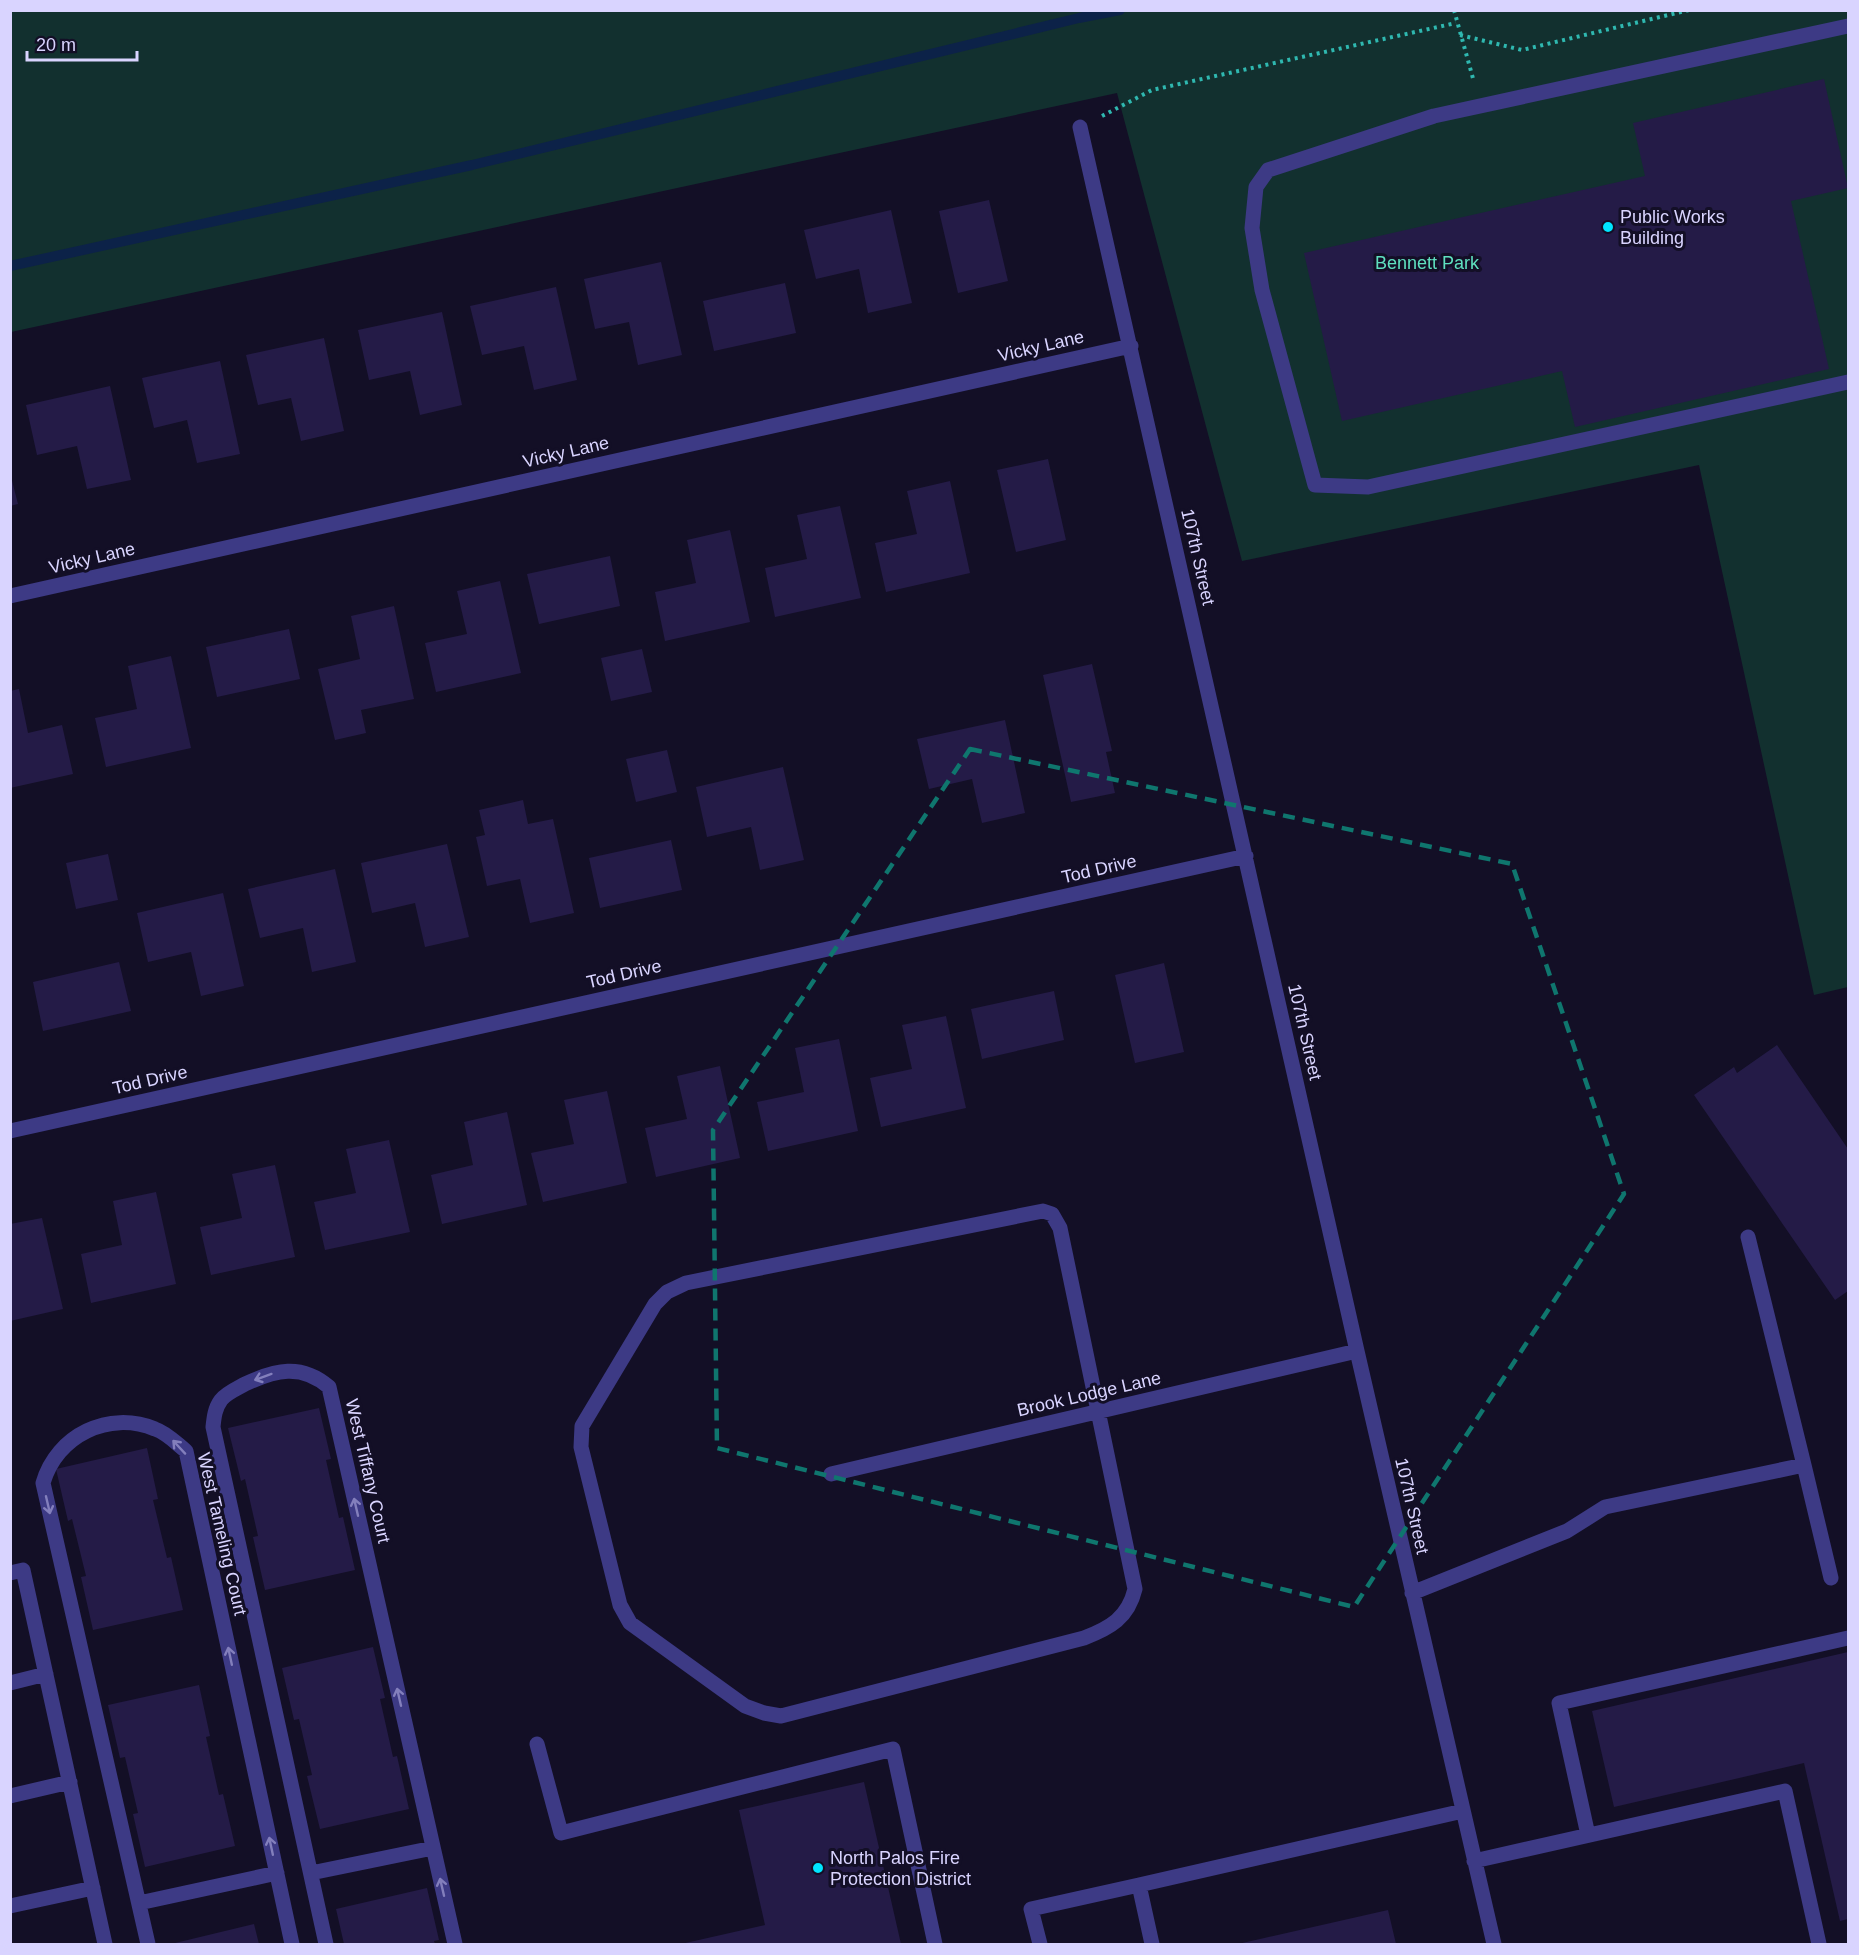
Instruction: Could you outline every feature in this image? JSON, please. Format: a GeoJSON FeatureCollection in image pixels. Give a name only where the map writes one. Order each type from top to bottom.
{"type":"FeatureCollection","features":[{"type":"Feature","properties":{"kind":"street"},"geometry":{"type":"LineString","coordinates":[[1848,26],[1434,116],[1268,170],[1256,187],[1252,228],[1262,290],[1315,485],[1368,488],[1848,382]]}},
{"type":"Feature","properties":{"kind":"street","name":"107th Street"},"geometry":{"type":"LineString","coordinates":[[1080,127],[1412,1593],[1494,1944]]}},
{"type":"Feature","properties":{"kind":"street","name":"Vicky Lane"},"geometry":{"type":"LineString","coordinates":[[10,596],[1131,346]]}},
{"type":"Feature","properties":{"kind":"street","name":"Tod Drive"},"geometry":{"type":"LineString","coordinates":[[10,1131],[1246,856]]}},
{"type":"Feature","properties":{"kind":"street"},"geometry":{"type":"LineString","coordinates":[[1043,1211],[1052,1214],[1060,1228],[1099,1411],[1135,1589],[1131,1603],[1121,1618],[1104,1631],[1084,1638],[782,1716],[764,1713],[745,1706],[630,1623],[620,1605],[582,1447],[582,1426],[655,1304],[667,1292],[686,1283],[1043,1211]]}},
{"type":"Feature","properties":{"kind":"street"},"geometry":{"type":"LineString","coordinates":[[1748,1237],[1831,1578]]}},
{"type":"Feature","properties":{"kind":"street","name":"Brook Lodge Lane"},"geometry":{"type":"LineString","coordinates":[[831,1474],[1357,1351]]}},
{"type":"Feature","properties":{"kind":"street","name":"West Tiffany Court"},"geometry":{"type":"LineString","coordinates":[[326,1944],[213,1427],[215,1412],[222,1398],[257,1379],[287,1370],[318,1378],[329,1387],[455,1944]]}},
{"type":"Feature","properties":{"kind":"street","name":"West Tameling Court"},"geometry":{"type":"LineString","coordinates":[[148,1944],[43,1483],[49,1467],[62,1448],[81,1433],[102,1425],[121,1422],[137,1423],[156,1429],[186,1451],[292,1944]]}},
{"type":"Feature","properties":{"kind":"street"},"geometry":{"type":"LineString","coordinates":[[1412,1593],[1567,1531],[1605,1507],[1804,1465]]}},
{"type":"Feature","properties":{"kind":"street"},"geometry":{"type":"LineString","coordinates":[[10,1573],[23,1570],[105,1944]]}},
{"type":"Feature","properties":{"kind":"street"},"geometry":{"type":"LineString","coordinates":[[1588,1835],[1559,1702],[1848,1638]]}},
{"type":"Feature","properties":{"kind":"street"},"geometry":{"type":"LineString","coordinates":[[10,1683],[46,1674]]}},
{"type":"Feature","properties":{"kind":"street"},"geometry":{"type":"LineString","coordinates":[[537,1744],[561,1833],[893,1749],[935,1944]]}},
{"type":"Feature","properties":{"kind":"street"},"geometry":{"type":"LineString","coordinates":[[10,1796],[70,1782]]}},
{"type":"Feature","properties":{"kind":"street"},"geometry":{"type":"LineString","coordinates":[[1474,1861],[1785,1791],[1819,1944]]}},
{"type":"Feature","properties":{"kind":"street"},"geometry":{"type":"LineString","coordinates":[[1040,1944],[1031,1909],[1463,1811]]}},
{"type":"Feature","properties":{"kind":"street"},"geometry":{"type":"LineString","coordinates":[[311,1873],[433,1848]]}},
{"type":"Feature","properties":{"kind":"street"},"geometry":{"type":"LineString","coordinates":[[139,1903],[277,1873]]}},
{"type":"Feature","properties":{"kind":"street"},"geometry":{"type":"LineString","coordinates":[[1139,1885],[1152,1944]]}},
{"type":"Feature","properties":{"kind":"street"},"geometry":{"type":"LineString","coordinates":[[10,1906],[93,1888]]}},
{"type":"Feature","properties":{"kind":"path"},"geometry":{"type":"LineString","coordinates":[[1454,10],[1481,106]]}},
{"type":"Feature","properties":{"kind":"path"},"geometry":{"type":"LineString","coordinates":[[1460,35],[1522,50],[1689,10]]}},
{"type":"Feature","properties":{"kind":"path"},"geometry":{"type":"LineString","coordinates":[[1080,127],[1152,90],[1456,22]]}},
{"type":"Feature","properties":{"kind":"highlighted area"},"geometry":{"type":"Polygon","coordinates":[[[970,749],[1512,864],[1624,1194],[1354,1607],[717,1448],[713,1130],[970,749]]]}},
{"type":"Feature","properties":{"kind":"green space","name":"Bennett Park"},"geometry":{"type":"Polygon","coordinates":[[[10,11],[1848,11],[1848,987],[1814,995],[1699,465],[1242,561],[1117,93],[11,332],[10,11]]]}},
{"type":"Feature","properties":{"kind":"building","name":"Public Works Building"},"geometry":{"type":"Polygon","coordinates":[[[1824,79],[1848,188],[1791,201],[1829,369],[1575,427],[1562,371],[1342,421],[1304,253],[1645,176],[1633,123],[1824,79]]]}},
{"type":"Feature","properties":{"kind":"building"},"geometry":{"type":"Polygon","coordinates":[[[989,200],[1008,281],[958,293],[939,211],[989,200]]]}},
{"type":"Feature","properties":{"kind":"building"},"geometry":{"type":"Polygon","coordinates":[[[891,210],[912,303],[868,313],[859,269],[816,279],[804,230],[891,210]]]}},
{"type":"Feature","properties":{"kind":"building"},"geometry":{"type":"Polygon","coordinates":[[[661,262],[682,355],[638,365],[629,322],[595,329],[584,279],[661,262]]]}},
{"type":"Feature","properties":{"kind":"building"},"geometry":{"type":"Polygon","coordinates":[[[785,283],[796,333],[714,351],[703,301],[785,283]]]}},
{"type":"Feature","properties":{"kind":"building"},"geometry":{"type":"Polygon","coordinates":[[[556,287],[577,380],[534,390],[524,346],[482,355],[470,306],[556,287]]]}},
{"type":"Feature","properties":{"kind":"building"},"geometry":{"type":"Polygon","coordinates":[[[442,312],[462,405],[420,415],[410,371],[369,380],[358,330],[442,312]]]}},
{"type":"Feature","properties":{"kind":"building"},"geometry":{"type":"Polygon","coordinates":[[[324,338],[344,431],[301,441],[291,398],[258,405],[246,355],[324,338]]]}},
{"type":"Feature","properties":{"kind":"building"},"geometry":{"type":"Polygon","coordinates":[[[220,361],[240,454],[197,463],[187,420],[154,428],[142,378],[220,361]]]}},
{"type":"Feature","properties":{"kind":"building"},"geometry":{"type":"Polygon","coordinates":[[[110,386],[131,480],[87,489],[77,446],[37,455],[26,405],[110,386]]]}},
{"type":"Feature","properties":{"kind":"building"},"geometry":{"type":"Polygon","coordinates":[[[1048,459],[1066,540],[1016,552],[997,470],[1048,459]]]}},
{"type":"Feature","properties":{"kind":"building"},"geometry":{"type":"Polygon","coordinates":[[[10,473],[18,504],[10,506],[10,473]]]}},
{"type":"Feature","properties":{"kind":"building"},"geometry":{"type":"Polygon","coordinates":[[[950,481],[970,573],[886,592],[875,543],[917,534],[907,491],[950,481]]]}},
{"type":"Feature","properties":{"kind":"building"},"geometry":{"type":"Polygon","coordinates":[[[840,506],[861,598],[775,617],[765,568],[807,559],[797,515],[840,506]]]}},
{"type":"Feature","properties":{"kind":"building"},"geometry":{"type":"Polygon","coordinates":[[[730,530],[750,622],[665,641],[655,592],[696,583],[687,540],[730,530]]]}},
{"type":"Feature","properties":{"kind":"building"},"geometry":{"type":"Polygon","coordinates":[[[610,556],[620,606],[539,624],[527,574],[610,556]]]}},
{"type":"Feature","properties":{"kind":"building"},"geometry":{"type":"Polygon","coordinates":[[[500,581],[521,673],[436,692],[425,643],[467,634],[457,591],[500,581]]]}},
{"type":"Feature","properties":{"kind":"building"},"geometry":{"type":"Polygon","coordinates":[[[394,606],[414,699],[361,710],[366,733],[335,740],[318,669],[360,659],[351,616],[394,606]]]}},
{"type":"Feature","properties":{"kind":"building"},"geometry":{"type":"Polygon","coordinates":[[[289,629],[300,679],[217,697],[206,647],[289,629]]]}},
{"type":"Feature","properties":{"kind":"building"},"geometry":{"type":"Polygon","coordinates":[[[642,649],[652,692],[611,701],[601,658],[642,649]]]}},
{"type":"Feature","properties":{"kind":"building"},"geometry":{"type":"Polygon","coordinates":[[[171,656],[191,748],[106,767],[95,718],[137,709],[128,666],[171,656]]]}},
{"type":"Feature","properties":{"kind":"building"},"geometry":{"type":"Polygon","coordinates":[[[1092,664],[1112,751],[1106,752],[1115,793],[1071,802],[1043,675],[1092,664]]]}},
{"type":"Feature","properties":{"kind":"building"},"geometry":{"type":"Polygon","coordinates":[[[19,689],[28,733],[62,725],[73,774],[10,788],[10,691],[19,689]]]}},
{"type":"Feature","properties":{"kind":"building"},"geometry":{"type":"Polygon","coordinates":[[[1005,720],[1025,813],[982,823],[972,779],[929,789],[917,739],[1005,720]]]}},
{"type":"Feature","properties":{"kind":"building"},"geometry":{"type":"Polygon","coordinates":[[[667,750],[677,792],[636,802],[626,759],[667,750]]]}},
{"type":"Feature","properties":{"kind":"building"},"geometry":{"type":"Polygon","coordinates":[[[783,767],[804,860],[760,870],[751,827],[707,837],[696,787],[783,767]]]}},
{"type":"Feature","properties":{"kind":"building"},"geometry":{"type":"Polygon","coordinates":[[[523,800],[528,824],[553,819],[574,913],[530,923],[520,879],[487,886],[476,837],[485,835],[479,810],[523,800]]]}},
{"type":"Feature","properties":{"kind":"building"},"geometry":{"type":"Polygon","coordinates":[[[671,840],[682,890],[600,908],[589,858],[671,840]]]}},
{"type":"Feature","properties":{"kind":"building"},"geometry":{"type":"Polygon","coordinates":[[[447,844],[469,937],[425,947],[415,903],[372,913],[361,863],[447,844]]]}},
{"type":"Feature","properties":{"kind":"building"},"geometry":{"type":"Polygon","coordinates":[[[108,854],[118,900],[76,909],[66,863],[108,854]]]}},
{"type":"Feature","properties":{"kind":"building"},"geometry":{"type":"Polygon","coordinates":[[[335,869],[356,962],[312,972],[303,928],[260,938],[248,889],[335,869]]]}},
{"type":"Feature","properties":{"kind":"building"},"geometry":{"type":"Polygon","coordinates":[[[223,893],[244,986],[201,996],[191,952],[148,962],[137,913],[223,893]]]}},
{"type":"Feature","properties":{"kind":"building"},"geometry":{"type":"Polygon","coordinates":[[[119,962],[131,1011],[43,1031],[33,982],[119,962]]]}},
{"type":"Feature","properties":{"kind":"building"},"geometry":{"type":"Polygon","coordinates":[[[1164,963],[1184,1052],[1135,1063],[1115,975],[1164,963]]]}},
{"type":"Feature","properties":{"kind":"building"},"geometry":{"type":"Polygon","coordinates":[[[1054,991],[1064,1040],[982,1059],[971,1009],[1054,991]]]}},
{"type":"Feature","properties":{"kind":"building"},"geometry":{"type":"Polygon","coordinates":[[[946,1016],[966,1108],[881,1127],[870,1078],[912,1069],[902,1025],[946,1016]]]}},
{"type":"Feature","properties":{"kind":"building"},"geometry":{"type":"Polygon","coordinates":[[[839,1039],[858,1131],[768,1151],[757,1102],[804,1092],[795,1048],[839,1039]]]}},
{"type":"Feature","properties":{"kind":"building"},"geometry":{"type":"Polygon","coordinates":[[[1777,1045],[1848,1149],[1848,1291],[1835,1300],[1694,1095],[1734,1067],[1737,1073],[1777,1045]]]}},
{"type":"Feature","properties":{"kind":"building"},"geometry":{"type":"Polygon","coordinates":[[[720,1066],[740,1158],[656,1177],[645,1128],[687,1119],[677,1076],[720,1066]]]}},
{"type":"Feature","properties":{"kind":"building"},"geometry":{"type":"Polygon","coordinates":[[[607,1091],[627,1183],[543,1202],[531,1153],[574,1144],[564,1100],[607,1091]]]}},
{"type":"Feature","properties":{"kind":"building"},"geometry":{"type":"Polygon","coordinates":[[[507,1112],[527,1205],[442,1224],[431,1175],[473,1165],[464,1122],[507,1112]]]}},
{"type":"Feature","properties":{"kind":"building"},"geometry":{"type":"Polygon","coordinates":[[[389,1140],[410,1232],[325,1250],[314,1202],[356,1193],[346,1149],[389,1140]]]}},
{"type":"Feature","properties":{"kind":"building"},"geometry":{"type":"Polygon","coordinates":[[[275,1165],[295,1257],[211,1275],[200,1227],[242,1218],[232,1174],[275,1165]]]}},
{"type":"Feature","properties":{"kind":"building"},"geometry":{"type":"Polygon","coordinates":[[[156,1192],[176,1284],[91,1303],[81,1254],[122,1245],[113,1201],[156,1192]]]}},
{"type":"Feature","properties":{"kind":"building"},"geometry":{"type":"Polygon","coordinates":[[[42,1218],[63,1309],[10,1321],[10,1224],[42,1218]]]}},
{"type":"Feature","properties":{"kind":"building"},"geometry":{"type":"Polygon","coordinates":[[[319,1408],[331,1459],[326,1460],[339,1518],[343,1517],[355,1570],[265,1590],[253,1537],[258,1536],[245,1479],[241,1481],[228,1428],[319,1408]]]}},
{"type":"Feature","properties":{"kind":"building"},"geometry":{"type":"Polygon","coordinates":[[[147,1448],[158,1499],[153,1500],[167,1558],[171,1557],[183,1610],[93,1630],[81,1577],[86,1576],[72,1519],[68,1521],[56,1469],[147,1448]]]}},
{"type":"Feature","properties":{"kind":"building"},"geometry":{"type":"Polygon","coordinates":[[[373,1647],[385,1698],[380,1699],[393,1757],[397,1756],[409,1809],[320,1829],[307,1776],[312,1775],[299,1719],[294,1720],[282,1668],[373,1647]]]}},
{"type":"Feature","properties":{"kind":"building"},"geometry":{"type":"Polygon","coordinates":[[[1848,1652],[1848,1919],[1840,1921],[1804,1763],[1614,1807],[1592,1711],[1848,1652]]]}},
{"type":"Feature","properties":{"kind":"building"},"geometry":{"type":"Polygon","coordinates":[[[199,1685],[210,1736],[206,1737],[219,1795],[223,1794],[235,1846],[145,1867],[133,1814],[138,1813],[125,1757],[120,1758],[108,1705],[199,1685]]]}},
{"type":"Feature","properties":{"kind":"building","name":"North Palos Fire Protection District"},"geometry":{"type":"Polygon","coordinates":[[[864,1782],[901,1944],[681,1944],[765,1925],[739,1810],[864,1782]]]}},
{"type":"Feature","properties":{"kind":"building"},"geometry":{"type":"Polygon","coordinates":[[[427,1888],[439,1940],[434,1941],[435,1944],[344,1944],[336,1909],[427,1888]]]}},
{"type":"Feature","properties":{"kind":"building"},"geometry":{"type":"Polygon","coordinates":[[[1388,1910],[1396,1944],[1238,1944],[1388,1910]]]}},
{"type":"Feature","properties":{"kind":"building"},"geometry":{"type":"Polygon","coordinates":[[[254,1924],[259,1944],[171,1944],[254,1924]]]}},
{"type":"Feature","properties":{"kind":"waterway"},"geometry":{"type":"LineString","coordinates":[[10,266],[472,165],[1120,10]]}},
{"type":"Feature","properties":{"kind":"place","name":"Public Works Building"},"geometry":{"type":"Point","coordinates":[1608,227]}},
{"type":"Feature","properties":{"kind":"place","name":"North Palos Fire Protection District"},"geometry":{"type":"Point","coordinates":[818,1868]}}]}
